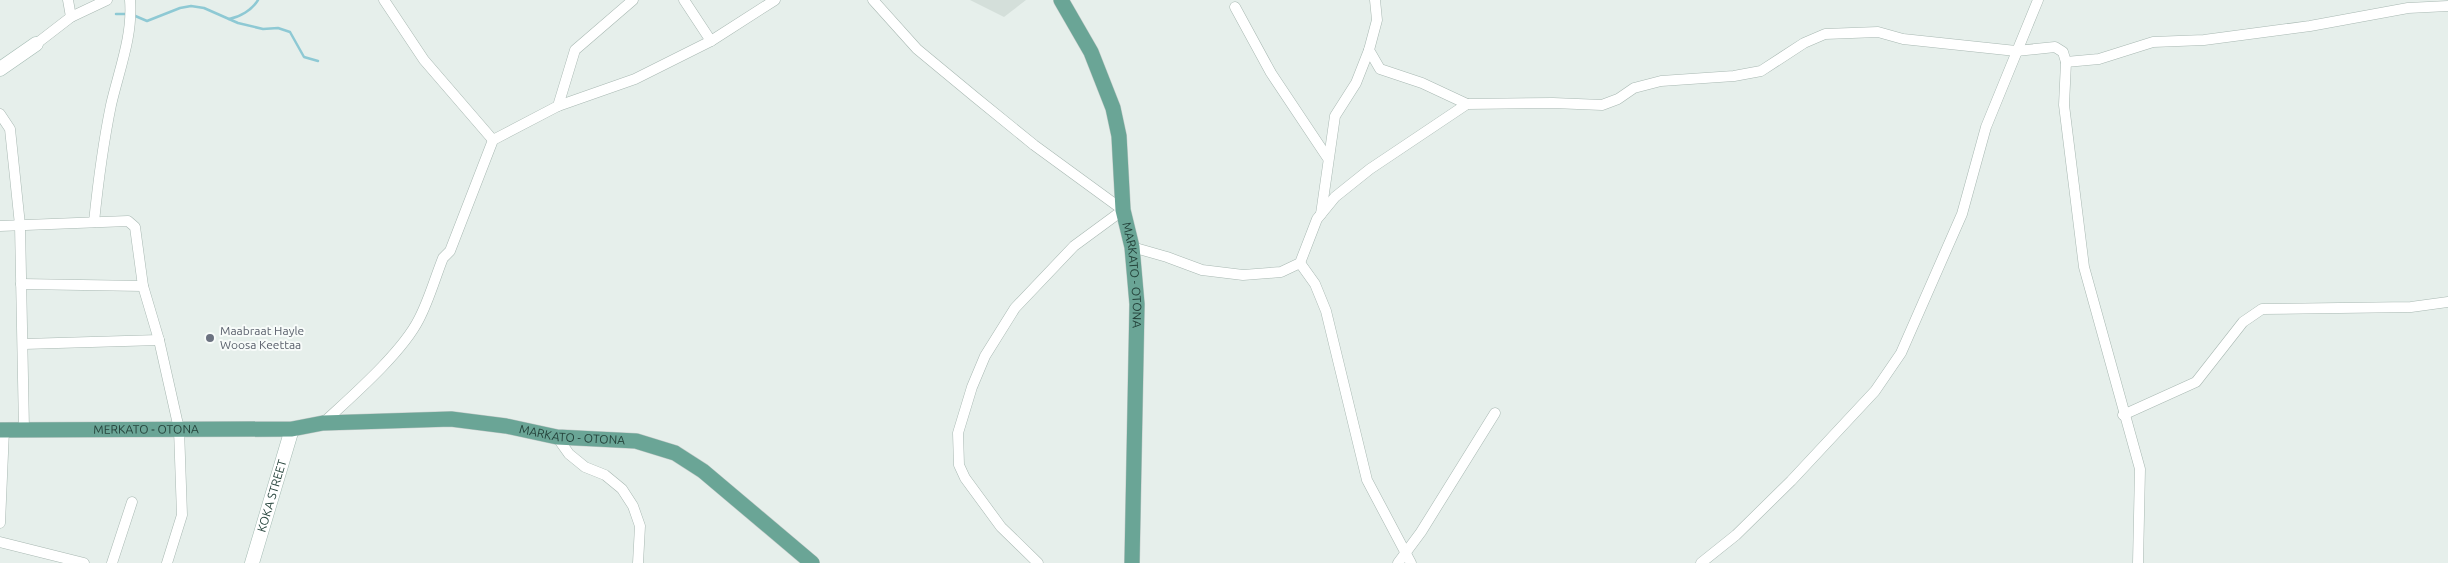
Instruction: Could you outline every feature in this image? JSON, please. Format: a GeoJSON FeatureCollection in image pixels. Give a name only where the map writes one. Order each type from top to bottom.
{"type":"FeatureCollection","features":[{"type":"Feature","properties":{"kind":"main road","name":"MARKATO - OTONA"},"geometry":{"type":"LineString","coordinates":[[1061,0],[1091,52],[1113,108],[1119,136],[1123,210],[1132,248],[1137,304],[1132,563]]}},
{"type":"Feature","properties":{"kind":"main road"},"geometry":{"type":"LineString","coordinates":[[0,68],[36,44]]}},
{"type":"Feature","properties":{"kind":"main road","name":"MARKATO - OTONA"},"geometry":{"type":"LineString","coordinates":[[292,429],[322,423],[451,419],[506,426],[557,437],[636,441],[675,453],[718,482],[812,563]]}},
{"type":"Feature","properties":{"kind":"main road","name":"MERKATO - OTONA"},"geometry":{"type":"LineString","coordinates":[[2,430],[292,429]]}},
{"type":"Feature","properties":{"kind":"main road","name":"KOKA STREET"},"geometry":{"type":"LineString","coordinates":[[252,563],[292,429]]}},
{"type":"Feature","properties":{"kind":"street"},"geometry":{"type":"LineString","coordinates":[[68,0],[71,17]]}},
{"type":"Feature","properties":{"kind":"street"},"geometry":{"type":"LineString","coordinates":[[36,44],[71,17],[107,0]]}},
{"type":"Feature","properties":{"kind":"street"},"geometry":{"type":"LineString","coordinates":[[384,0],[424,60],[493,140]]}},
{"type":"Feature","properties":{"kind":"street"},"geometry":{"type":"LineString","coordinates":[[558,106],[575,50],[633,0]]}},
{"type":"Feature","properties":{"kind":"street"},"geometry":{"type":"LineString","coordinates":[[684,0],[711,41]]}},
{"type":"Feature","properties":{"kind":"street"},"geometry":{"type":"LineString","coordinates":[[322,423],[356,393],[401,344],[418,320],[493,140],[558,106],[635,79],[711,41],[774,0]]}},
{"type":"Feature","properties":{"kind":"street"},"geometry":{"type":"LineString","coordinates":[[873,0],[917,49],[1034,145],[1123,210],[1074,246],[1015,308],[985,356],[972,387],[958,433],[959,465],[965,478],[1001,527],[1038,563]]}},
{"type":"Feature","properties":{"kind":"street"},"geometry":{"type":"LineString","coordinates":[[1321,215],[1327,157],[1335,116],[1356,83],[1369,50],[1377,20],[1375,0]]}},
{"type":"Feature","properties":{"kind":"street"},"geometry":{"type":"LineString","coordinates":[[1701,563],[1736,536],[1791,481],[1875,391],[1901,353],[1962,214],[1986,127],[2038,0]]}},
{"type":"Feature","properties":{"kind":"street"},"geometry":{"type":"LineString","coordinates":[[94,222],[100,166],[120,65],[130,34],[131,5]]}},
{"type":"Feature","properties":{"kind":"street"},"geometry":{"type":"LineString","coordinates":[[2066,62],[2099,59],[2153,42],[2204,40],[2310,26],[2408,8],[2448,6]]}},
{"type":"Feature","properties":{"kind":"street"},"geometry":{"type":"LineString","coordinates":[[1235,7],[1271,73],[1327,157]]}},
{"type":"Feature","properties":{"kind":"street"},"geometry":{"type":"LineString","coordinates":[[1369,50],[1380,69],[1422,83],[1467,104],[1553,103],[1602,105],[1618,99],[1634,88],[1661,81],[1734,76],[1761,71],[1804,43],[1825,34],[1878,32],[1903,38],[2016,51],[2055,48],[2063,52],[2066,62],[2064,104],[2084,267],[2140,469],[2138,563]]}},
{"type":"Feature","properties":{"kind":"street"},"geometry":{"type":"LineString","coordinates":[[1132,248],[1168,257],[1202,270],[1243,275],[1281,272],[1300,263],[1321,215],[1335,197],[1370,169],[1467,104]]}},
{"type":"Feature","properties":{"kind":"street"},"geometry":{"type":"LineString","coordinates":[[0,114],[10,129],[20,226],[24,344],[24,429]]}},
{"type":"Feature","properties":{"kind":"street"},"geometry":{"type":"LineString","coordinates":[[0,226],[128,221],[135,227],[143,286],[159,340],[179,428],[182,515],[167,563]]}},
{"type":"Feature","properties":{"kind":"street"},"geometry":{"type":"LineString","coordinates":[[1300,263],[1315,284],[1326,311],[1367,480],[1411,563]]}},
{"type":"Feature","properties":{"kind":"street"},"geometry":{"type":"LineString","coordinates":[[21,284],[143,286]]}},
{"type":"Feature","properties":{"kind":"street"},"geometry":{"type":"LineString","coordinates":[[2124,415],[2196,382],[2243,322],[2262,309],[2412,307],[2448,302]]}},
{"type":"Feature","properties":{"kind":"street"},"geometry":{"type":"LineString","coordinates":[[24,344],[159,340]]}},
{"type":"Feature","properties":{"kind":"street"},"geometry":{"type":"LineString","coordinates":[[1398,563],[1421,532],[1495,412]]}},
{"type":"Feature","properties":{"kind":"street"},"geometry":{"type":"LineString","coordinates":[[0,523],[2,430]]}},
{"type":"Feature","properties":{"kind":"street"},"geometry":{"type":"LineString","coordinates":[[557,437],[569,454],[585,467],[605,475],[622,489],[633,506],[640,526],[638,563]]}},
{"type":"Feature","properties":{"kind":"street"},"geometry":{"type":"LineString","coordinates":[[112,563],[132,502]]}},
{"type":"Feature","properties":{"kind":"street"},"geometry":{"type":"LineString","coordinates":[[0,542],[84,563]]}},
{"type":"Feature","properties":{"kind":"shaded area"},"geometry":{"type":"Polygon","coordinates":[[[970,0],[1026,0],[1004,17],[970,0]]]}},
{"type":"Feature","properties":{"kind":"waterway"},"geometry":{"type":"LineString","coordinates":[[229,19],[245,12],[258,0]]}},
{"type":"Feature","properties":{"kind":"waterway"},"geometry":{"type":"LineString","coordinates":[[133,15],[147,21],[180,8],[191,6],[204,8],[238,23],[263,29],[278,28],[290,32],[304,57],[318,61]]}},
{"type":"Feature","properties":{"kind":"waterway"},"geometry":{"type":"LineString","coordinates":[[116,14],[127,14]]}},
{"type":"Feature","properties":{"kind":"place","name":"Maabraat Hayle Woosa Keettaa"},"geometry":{"type":"Point","coordinates":[210,338]}}]}
